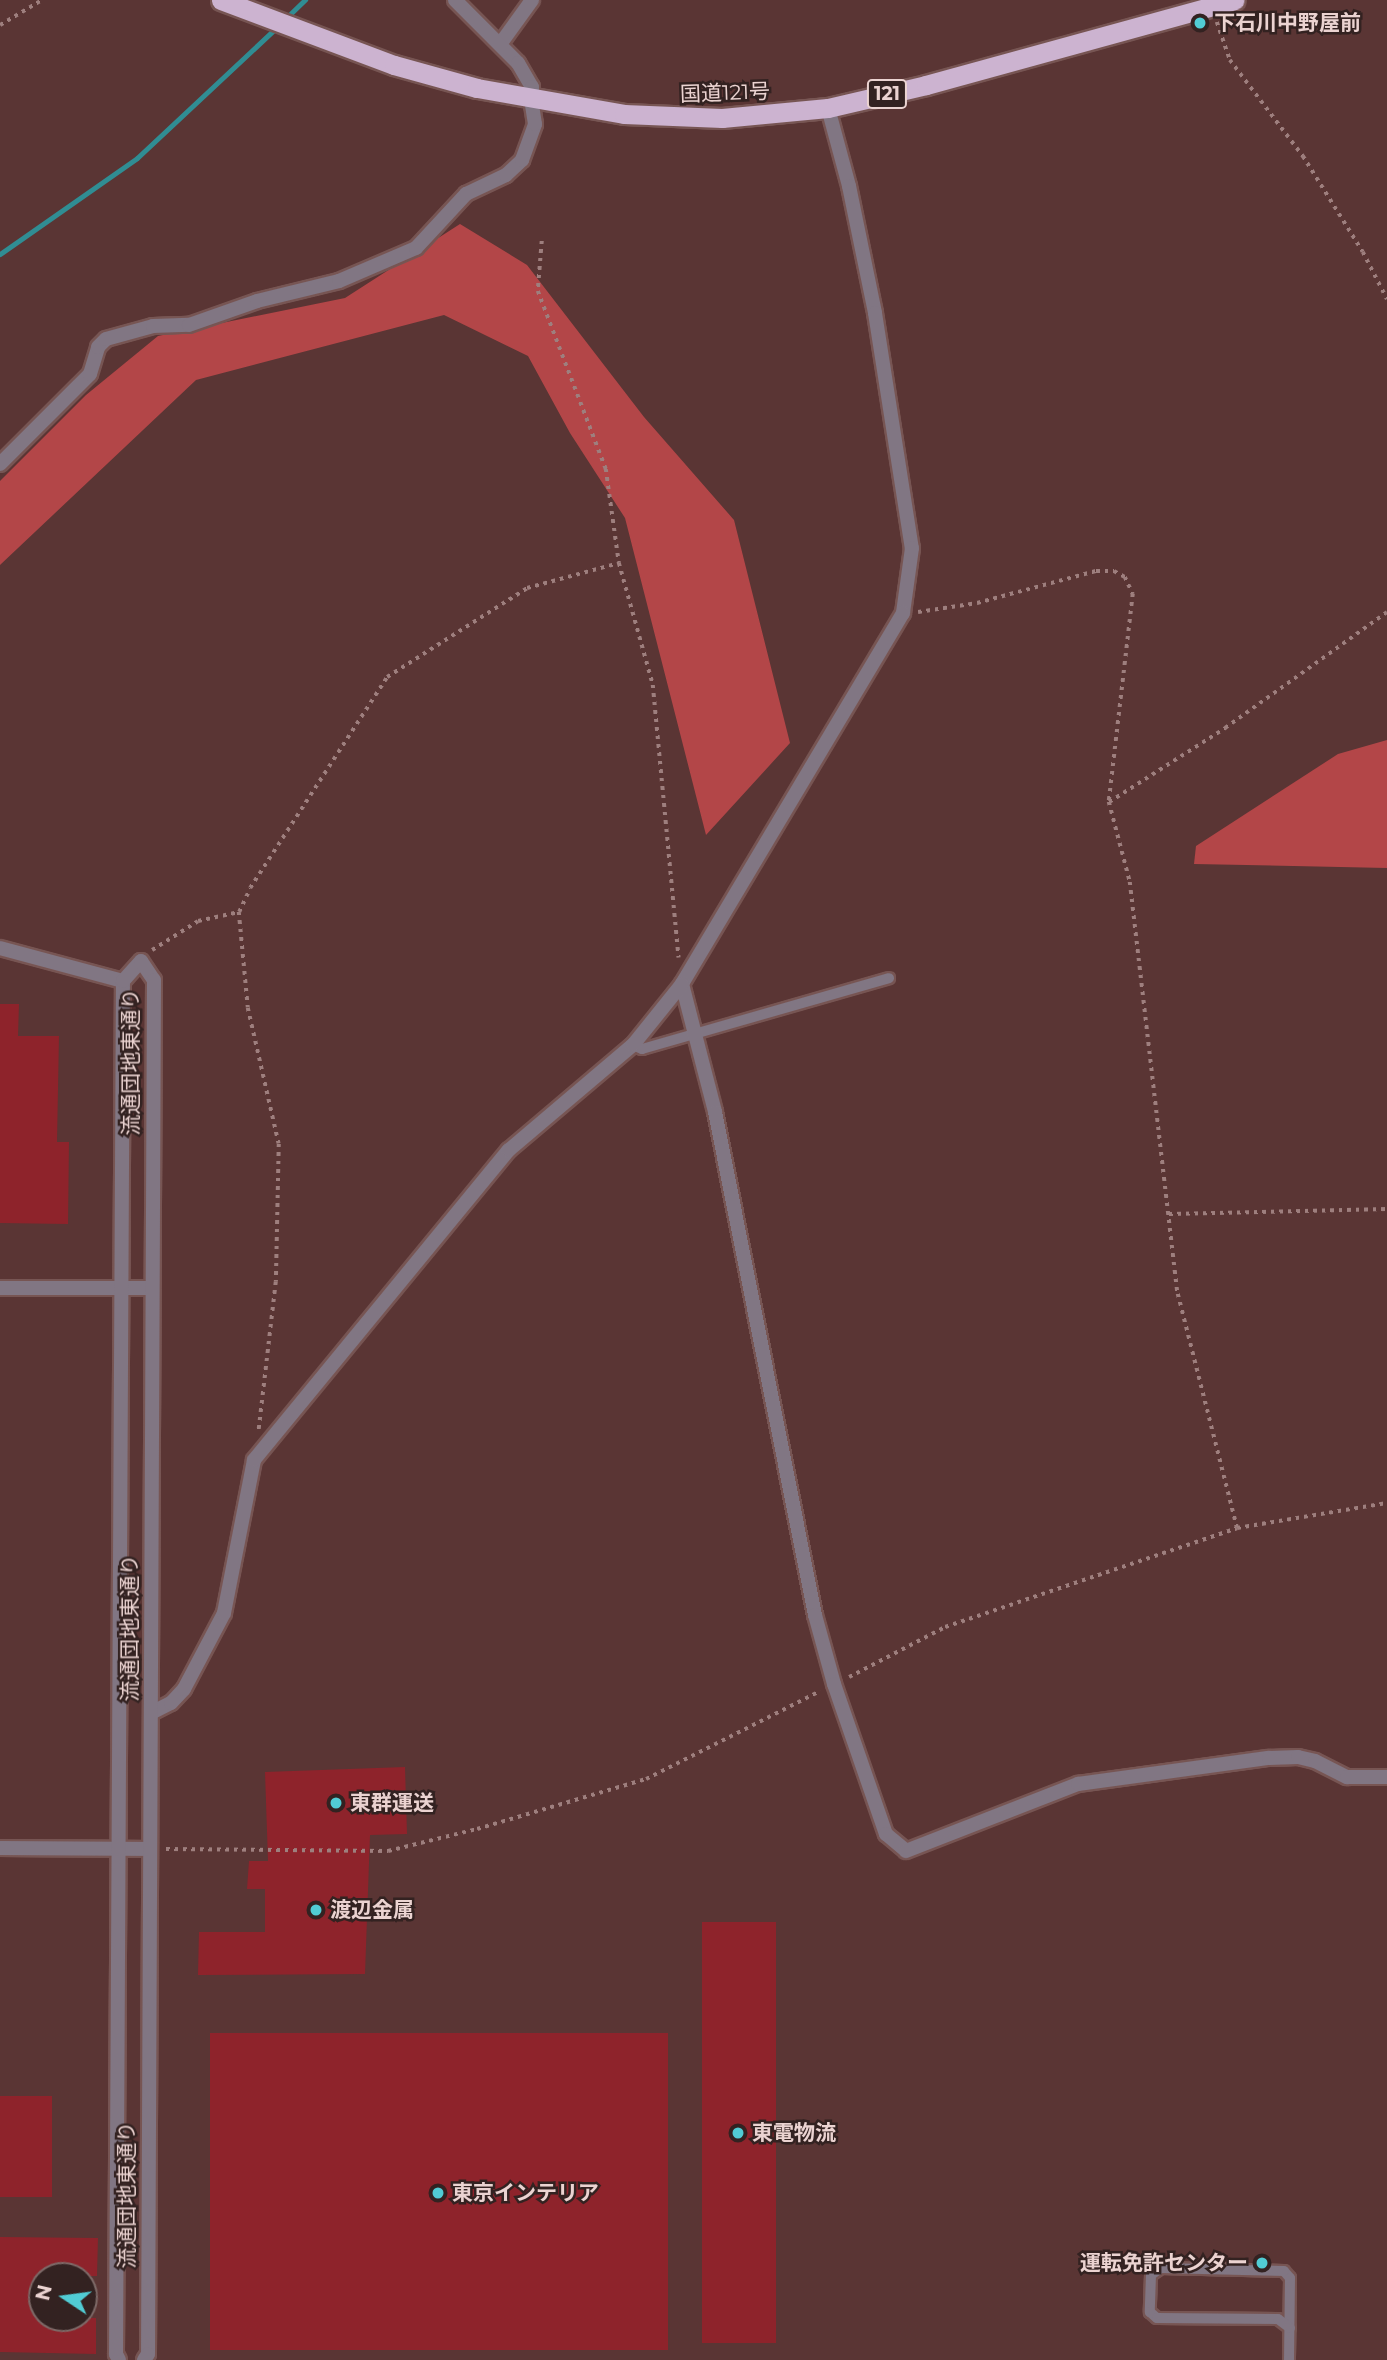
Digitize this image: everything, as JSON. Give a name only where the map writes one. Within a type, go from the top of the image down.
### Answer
[{"type":"highway","name":"国道121号","points":[[221,0],[394,65],[477,88],[624,114],[670,117],[736,117],[828,108],[926,85],[1211,3],[1234,0]]},
{"type":"street","points":[[0,464],[90,374],[98,347],[106,339],[153,326],[189,325],[257,301],[339,281],[415,248],[466,194],[506,175],[522,160],[535,124],[532,87],[527,75],[501,43],[455,0]]},
{"type":"street","points":[[501,43],[532,0]]},
{"type":"street","points":[[150,1713],[171,1703],[184,1689],[223,1613],[254,1460],[509,1150],[633,1045],[682,984],[903,613],[912,548],[875,313],[849,186],[828,108]]},
{"type":"street","points":[[0,948],[124,981]]},
{"type":"street","name":"流通団地東通り","points":[[119,2360],[116,2354],[120,1288],[124,981],[141,961],[153,981],[148,2354],[144,2360]]},
{"type":"street","points":[[682,984],[715,1112],[815,1615],[834,1684],[886,1834],[906,1851],[1077,1784],[1269,1758],[1298,1757],[1347,1777],[1387,1777]]},
{"type":"street","points":[[0,1288],[152,1288]]},
{"type":"street","points":[[0,1848],[150,1849]]},
{"type":"lane","points":[[633,1045],[642,1049],[889,978]]},
{"type":"lane","points":[[1289,2360],[1290,2328],[1290,2278],[1284,2271],[1161,2268],[1151,2275],[1150,2312],[1157,2318],[1278,2319],[1290,2328]]},
{"type":"path","points":[[0,25],[42,0]]},
{"type":"path","points":[[1211,3],[1230,60],[1303,156],[1363,253],[1387,299]]},
{"type":"path","points":[[542,241],[538,291],[606,469],[619,563],[653,685],[682,984]]},
{"type":"path","points":[[254,1460],[276,1282],[279,1144],[248,1008],[239,912],[250,888],[387,677],[527,588],[619,563]]},
{"type":"path","points":[[903,613],[977,603],[1097,571],[1114,571],[1125,577],[1133,594],[1109,802],[1130,882],[1178,1294],[1237,1528]]},
{"type":"path","points":[[1109,802],[1225,728],[1387,612]]},
{"type":"path","points":[[141,961],[151,951],[198,921],[239,912]]},
{"type":"path","points":[[1169,1214],[1387,1209]]},
{"type":"path","points":[[150,1849],[388,1851],[477,1829],[646,1779],[945,1627],[1237,1528],[1387,1503]]},
{"type":"shaded area","points":[[460,224],[527,265],[644,417],[734,520],[790,743],[706,835],[625,518],[570,433],[528,356],[444,315],[196,380],[0,565],[0,481],[86,395],[158,336],[345,298]]},
{"type":"shaded area","points":[[1387,740],[1387,868],[1194,864],[1196,846],[1338,754]]},
{"type":"building","points":[[0,1004],[19,1004],[18,1036],[59,1036],[57,1142],[69,1142],[68,1224],[0,1223]]},
{"type":"building","points":[[405,1767],[407,1834],[370,1835],[365,1974],[198,1975],[199,1932],[265,1932],[265,1889],[247,1889],[249,1861],[268,1861],[265,1772]]},
{"type":"building","name":"東電物流","points":[[702,1922],[776,1922],[776,2343],[702,2343]]},
{"type":"building","name":"東京インテリア","points":[[210,2033],[668,2033],[668,2350],[210,2350]]},
{"type":"building","points":[[0,2096],[52,2096],[52,2197],[0,2197]]},
{"type":"building","points":[[0,2237],[98,2238],[97,2262],[28,2262],[28,2332],[96,2332],[96,2354],[0,2352]]},
{"type":"waterway","points":[[285,19],[305,0]]},
{"type":"waterway","points":[[0,254],[137,158],[278,26]]},
{"type":"place","name":"下石川中野屋前","points":[[1200,23]]},
{"type":"place","name":"東群運送","points":[[336,1803]]},
{"type":"place","name":"渡辺金属","points":[[316,1910]]},
{"type":"place","name":"東電物流","points":[[738,2133]]},
{"type":"place","name":"東京インテリア","points":[[438,2193]]},
{"type":"place","name":"運転免許センター","points":[[1262,2263]]}]
